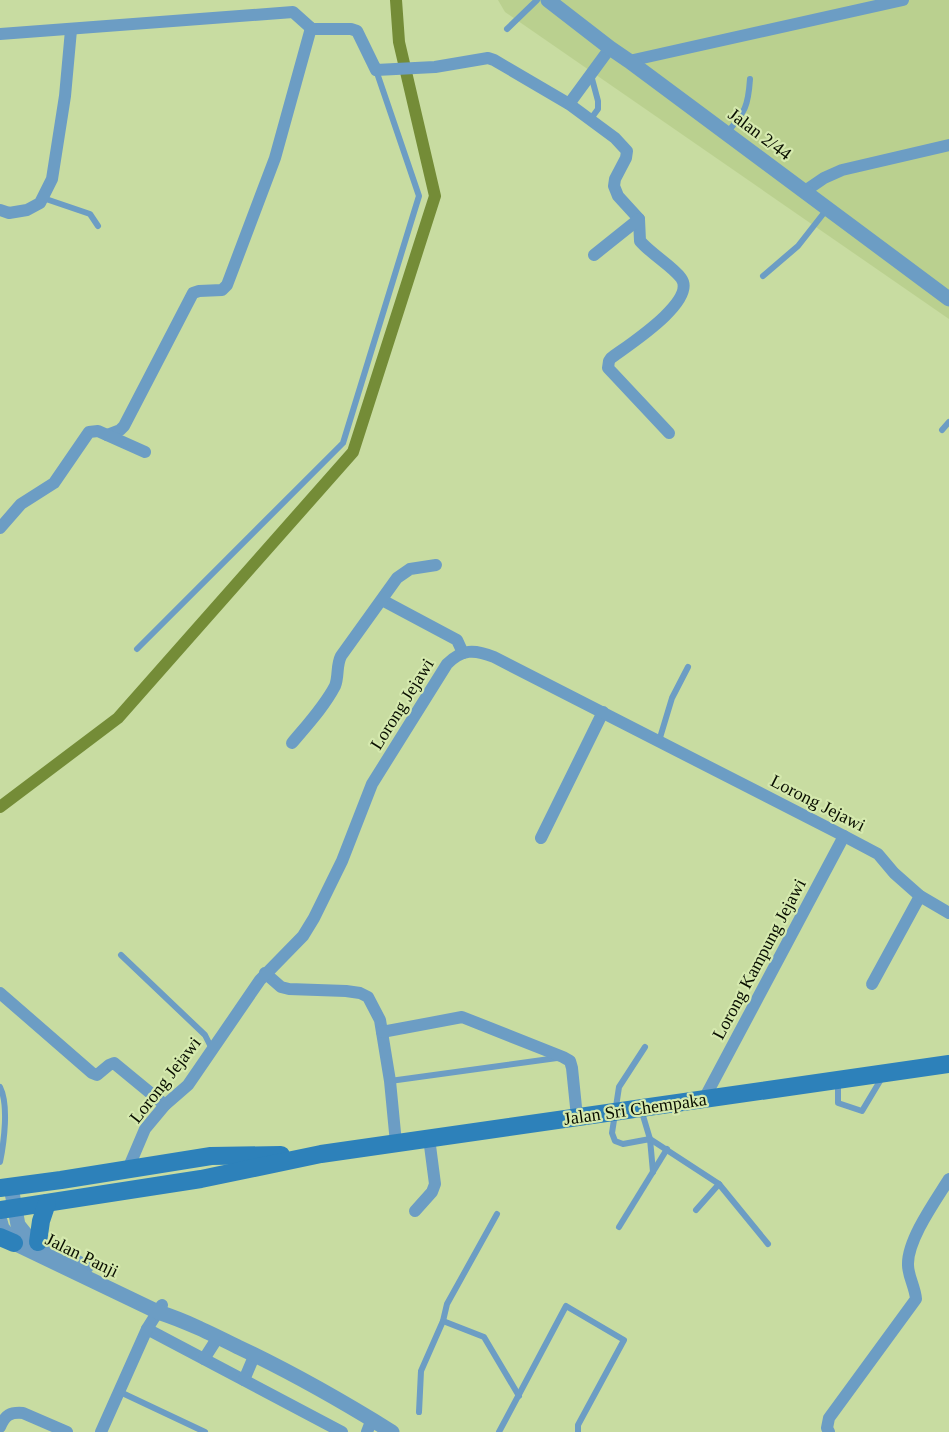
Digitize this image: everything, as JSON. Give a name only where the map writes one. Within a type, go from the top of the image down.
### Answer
[{"type":"main road","name":"Jalan Sri Chempaka","points":[[321,1154],[949,1065]]},
{"type":"main road","points":[[5,1187],[211,1156],[321,1154]]},
{"type":"main road","points":[[7,1209],[201,1179],[321,1154]]},
{"type":"main road","points":[[38,1242],[41,1221],[47,1203]]},
{"type":"street","name":"Jalan 2/44","points":[[548,0],[949,299]]},
{"type":"street","points":[[629,61],[903,0]]},
{"type":"street","points":[[0,34],[71,30],[293,6],[311,28],[355,30],[360,34],[376,70],[435,67],[492,59],[569,104],[623,145],[627,151],[626,158],[615,179],[614,186],[618,196],[639,219],[640,241],[681,278],[684,289],[681,298],[660,321],[611,358],[608,368],[669,434]]},
{"type":"street","points":[[107,435],[120,430],[124,426],[191,296],[196,291],[222,290],[227,285],[274,158],[311,28]]},
{"type":"street","points":[[0,210],[9,213],[27,210],[40,203],[52,179],[65,96],[71,30]]},
{"type":"street","points":[[569,104],[610,48]]},
{"type":"street","points":[[805,191],[824,178],[842,170],[949,146]]},
{"type":"street","points":[[594,254],[639,219]]},
{"type":"street","points":[[0,528],[21,504],[54,483],[89,432],[95,430],[145,452]]},
{"type":"street","points":[[292,743],[326,701],[336,684],[337,666],[341,656],[397,578],[404,572],[419,566],[436,565]]},
{"type":"street","points":[[382,600],[457,640],[463,653]]},
{"type":"street","name":"Lorong Jejawi","points":[[128,1169],[145,1129],[188,1086],[265,973],[302,936],[314,918],[342,861],[372,784],[446,664],[455,656],[463,653],[474,652],[494,657],[878,854],[894,873],[920,896],[949,913]]},
{"type":"street","points":[[540,838],[603,712]]},
{"type":"street","name":"Lorong Kampung Jejawi","points":[[704,1099],[844,836]]},
{"type":"street","points":[[872,984],[920,896]]},
{"type":"street","points":[[265,973],[281,987],[289,989],[346,991],[360,993],[368,997],[380,1018],[390,1081],[396,1143]]},
{"type":"street","points":[[0,993],[92,1073],[97,1074],[109,1065],[114,1064],[166,1106]]},
{"type":"street","points":[[382,1032],[462,1017],[563,1057],[570,1061],[572,1068],[577,1117]]},
{"type":"street","points":[[415,1211],[432,1192],[435,1184],[430,1138]]},
{"type":"street","points":[[829,1432],[827,1423],[829,1418],[916,1299],[908,1268],[908,1257],[922,1224],[949,1179]]},
{"type":"street","points":[[5,1187],[7,1209],[26,1235],[179,1319],[301,1378],[370,1426],[392,1432]]},
{"type":"street","name":"Jalan Panji","points":[[0,1221],[7,1240],[160,1309]]},
{"type":"street","points":[[101,1432],[147,1329],[160,1309]]},
{"type":"street","points":[[147,1329],[342,1432]]},
{"type":"street","points":[[204,1359],[218,1337]]},
{"type":"street","points":[[244,1380],[254,1354]]},
{"type":"street","points":[[0,1427],[4,1417],[10,1413],[17,1412],[67,1432]]},
{"type":"lane","points":[[507,29],[537,0]]},
{"type":"lane","points":[[136,649],[343,443],[418,196],[376,70]]},
{"type":"lane","points":[[590,75],[598,101],[598,109],[590,120]]},
{"type":"lane","points":[[727,133],[742,115],[749,102],[750,79]]},
{"type":"lane","points":[[43,198],[90,214],[98,226]]},
{"type":"lane","points":[[763,276],[798,246],[828,208]]},
{"type":"lane","points":[[942,430],[949,422]]},
{"type":"lane","points":[[659,741],[672,698],[688,667]]},
{"type":"lane","points":[[121,955],[204,1034],[210,1042],[212,1050]]},
{"type":"lane","points":[[645,1047],[619,1087],[612,1133],[615,1140],[623,1144],[650,1138],[720,1184],[768,1244]]},
{"type":"lane","points":[[390,1081],[563,1057]]},
{"type":"lane","points":[[838,1080],[838,1103],[862,1111],[885,1073]]},
{"type":"lane","points":[[0,1087],[4,1095],[4,1145],[0,1162]]},
{"type":"lane","points":[[640,1108],[650,1138],[653,1172]]},
{"type":"lane","points":[[619,1227],[667,1149]]},
{"type":"lane","points":[[696,1210],[720,1184]]},
{"type":"lane","points":[[419,1412],[420,1373],[442,1322],[447,1304],[497,1214]]},
{"type":"lane","points":[[499,1432],[566,1306],[624,1340],[578,1425],[578,1432]]},
{"type":"lane","points":[[442,1322],[484,1337],[518,1396]]},
{"type":"lane","points":[[118,1391],[205,1432]]},
{"type":"shaded area","points":[[498,0],[949,0],[949,319],[505,12]]},
{"type":"waterway","points":[[0,807],[118,718],[353,452],[435,196],[399,42],[396,0]]}]
